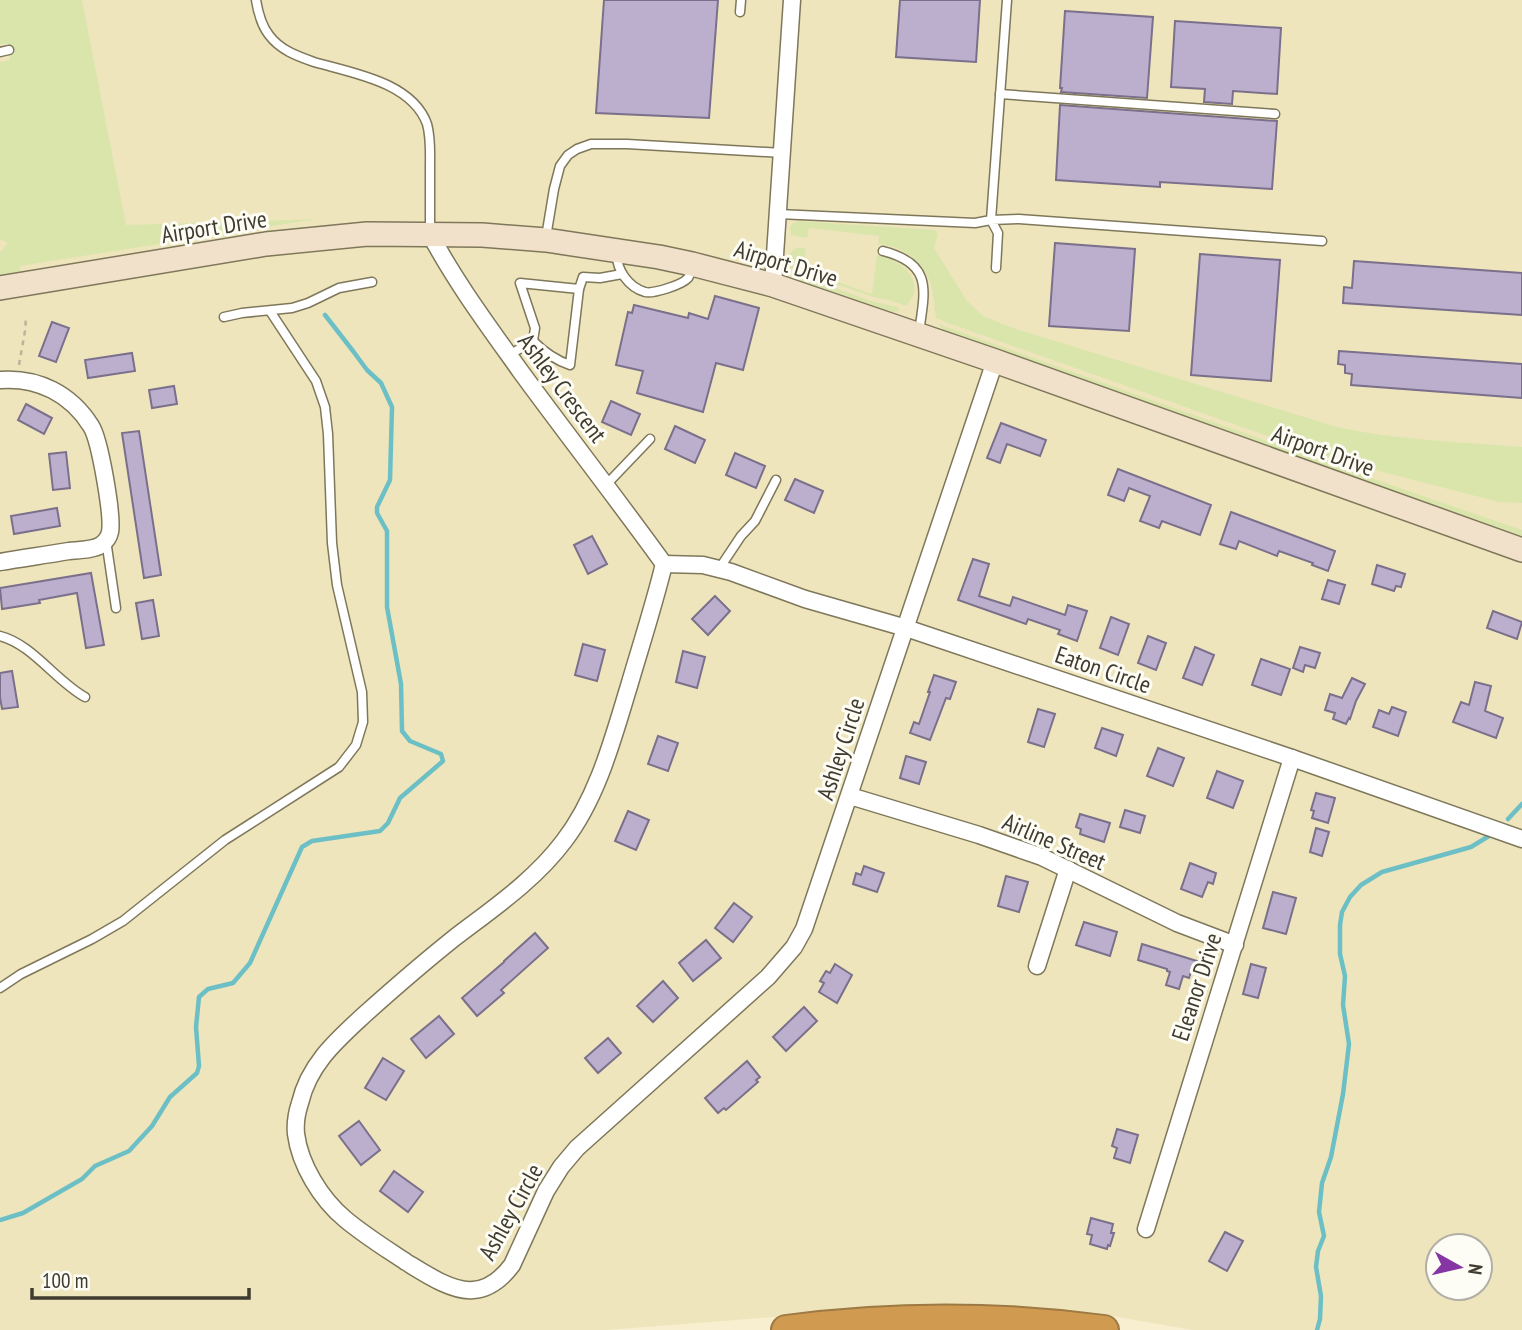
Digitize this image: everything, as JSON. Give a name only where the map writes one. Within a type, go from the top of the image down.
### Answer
[{"type":"highway","points":[[786,1330],[864,1322],[956,1320],[1023,1322],[1104,1330]]},
{"type":"street","points":[[773,285],[792,0]]},
{"type":"street","name":"Airport Drive","points":[[0,288],[308,239],[367,234],[482,235],[617,250],[692,264],[773,285],[995,361],[1522,550]]},
{"type":"street","name":"Ashley Crescent","points":[[430,234],[468,298],[664,564]]},
{"type":"street","name":"Ashley Circle","points":[[664,564],[610,748],[581,814],[565,840],[521,886],[452,940],[330,1047],[315,1065],[300,1100],[296,1134],[303,1162],[332,1207],[371,1239],[415,1268],[450,1286],[473,1290],[497,1281],[512,1265],[546,1191],[576,1148],[768,977],[794,947],[804,929],[850,796],[995,361]]},
{"type":"street","points":[[0,380],[27,381],[50,388],[75,405],[92,428],[97,441],[111,521],[110,531],[102,545],[0,562]]},
{"type":"street","name":"Eaton Circle","points":[[664,564],[703,565],[731,572],[805,599],[906,628],[1522,839]]},
{"type":"street","name":"Eleanor Drive","points":[[1146,1229],[1292,758]]},
{"type":"street","name":"Airline Street","points":[[850,796],[979,835],[1042,858],[1158,914],[1235,945]]},
{"type":"street","points":[[1037,966],[1068,869]]},
{"type":"lane","points":[[256,0],[260,19],[269,36],[282,49],[387,85],[406,95],[418,109],[427,125],[430,145],[430,234]]},
{"type":"lane","points":[[740,12],[741,0]]},
{"type":"lane","points":[[996,268],[998,233],[991,220],[1007,0]]},
{"type":"lane","points":[[1000,94],[1275,114]]},
{"type":"lane","points":[[545,240],[560,166],[568,155],[577,149],[591,144],[617,144],[782,153]]},
{"type":"lane","points":[[778,214],[975,223],[1019,219],[1322,241]]},
{"type":"lane","points":[[617,250],[616,261],[622,274],[638,289],[648,293],[688,278],[692,264]]},
{"type":"lane","points":[[883,251],[901,256],[917,269],[925,290],[919,335]]},
{"type":"lane","points":[[533,341],[549,356],[570,365],[579,289],[583,278],[622,274]]},
{"type":"lane","points":[[224,317],[292,308],[339,288],[372,282]]},
{"type":"lane","points":[[533,341],[535,328],[520,283],[579,289]]},
{"type":"lane","points":[[0,988],[20,974],[123,921],[225,840],[339,767],[356,745],[363,722],[362,691],[337,585],[332,543],[325,407],[316,381],[270,311]]},
{"type":"lane","points":[[509,355],[533,341]]},
{"type":"lane","points":[[607,485],[650,439]]},
{"type":"lane","points":[[719,569],[741,536],[755,521],[776,480]]},
{"type":"lane","points":[[106,540],[116,608]]},
{"type":"lane","points":[[0,636],[9,638],[33,655],[59,679],[85,697]]},
{"type":"path","points":[[18,372],[26,317]]},
{"type":"shaded area","points":[[0,0],[1522,0],[1522,1330],[1192,1330],[1101,1314],[915,1306],[607,1330],[0,1330]]},
{"type":"green space","points":[[0,0],[82,0],[126,225],[317,219],[20,266],[20,272],[0,276],[0,252],[8,243],[0,239],[0,62],[10,60],[8,44],[0,44]]},
{"type":"green space","points":[[798,221],[935,230],[938,234],[934,248],[967,301],[983,316],[1013,328],[1337,427],[1406,438],[1522,447],[1522,503],[1499,502],[1332,459],[948,323],[936,318],[928,276],[911,256],[896,248],[878,244],[879,236],[809,228],[807,238],[791,235],[790,227]]},
{"type":"green space","points":[[796,248],[806,248],[804,270],[872,294],[877,254],[886,257],[909,273],[915,289],[912,297],[906,306],[790,268],[786,266],[787,260]]},
{"type":"green space","points":[[792,272],[900,310],[880,310],[799,281],[789,275]]},
{"type":"green space","points":[[938,324],[1522,530],[1522,536],[958,338],[944,331]]},
{"type":"building","points":[[604,0],[718,0],[709,118],[596,113]]},
{"type":"building","points":[[900,0],[980,0],[976,62],[896,57]]},
{"type":"building","points":[[1065,11],[1153,17],[1147,98],[1061,92]]},
{"type":"building","points":[[1175,21],[1281,28],[1277,94],[1233,91],[1232,104],[1204,102],[1205,89],[1171,87]]},
{"type":"building","points":[[1060,105],[1277,121],[1272,189],[1160,182],[1160,187],[1056,180]]},
{"type":"building","points":[[1055,243],[1135,249],[1129,331],[1049,326]]},
{"type":"building","points":[[1200,254],[1280,260],[1271,381],[1191,375]]},
{"type":"building","points":[[1354,261],[1522,273],[1522,315],[1343,303],[1344,287],[1352,288]]},
{"type":"building","points":[[715,296],[759,308],[743,370],[716,363],[703,412],[637,393],[643,371],[616,365],[628,312],[632,313],[634,305],[688,318],[689,313],[708,319]]},
{"type":"building","points":[[52,322],[69,328],[56,362],[39,356]]},
{"type":"building","points":[[1339,351],[1522,364],[1522,398],[1351,385],[1352,374],[1345,373],[1345,365],[1338,364]]},
{"type":"building","points":[[132,353],[135,371],[88,378],[85,360]]},
{"type":"building","points":[[174,386],[177,404],[152,408],[149,390]]},
{"type":"building","points":[[611,401],[640,414],[631,435],[602,422]]},
{"type":"building","points":[[26,404],[52,418],[44,434],[18,420]]},
{"type":"building","points":[[1001,423],[1046,440],[1040,456],[1007,444],[1000,463],[987,458]]},
{"type":"building","points":[[675,426],[705,440],[695,463],[665,449]]},
{"type":"building","points":[[139,431],[161,575],[144,578],[122,433]]},
{"type":"building","points":[[66,452],[70,488],[53,490],[49,454]]},
{"type":"building","points":[[735,453],[765,466],[756,488],[726,475]]},
{"type":"building","points":[[1118,469],[1211,505],[1200,535],[1162,521],[1159,528],[1140,521],[1150,496],[1129,488],[1124,501],[1108,495]]},
{"type":"building","points":[[795,479],[823,491],[814,513],[785,500]]},
{"type":"building","points":[[57,508],[60,526],[14,534],[11,516]]},
{"type":"building","points":[[1231,512],[1335,551],[1328,571],[1279,551],[1277,556],[1239,541],[1236,549],[1220,544]]},
{"type":"building","points":[[592,536],[607,564],[588,574],[574,545]]},
{"type":"building","points":[[973,559],[989,564],[979,596],[1010,606],[1013,597],[1065,615],[1068,605],[1087,611],[1077,641],[1058,634],[1060,630],[1028,619],[1026,624],[958,600]]},
{"type":"building","points":[[1377,565],[1405,574],[1401,587],[1396,586],[1394,591],[1372,584]]},
{"type":"building","points":[[91,573],[104,645],[86,648],[77,593],[2,609],[0,588]]},
{"type":"building","points":[[1328,580],[1345,585],[1339,604],[1322,599]]},
{"type":"building","points":[[715,596],[730,611],[708,635],[692,619]]},
{"type":"building","points":[[153,600],[159,636],[142,639],[136,603]]},
{"type":"building","points":[[1493,611],[1522,622],[1517,639],[1487,628]]},
{"type":"building","points":[[1111,617],[1129,624],[1118,655],[1100,648]]},
{"type":"building","points":[[1148,636],[1166,643],[1156,670],[1138,663]]},
{"type":"building","points":[[583,644],[605,650],[597,681],[575,675]]},
{"type":"building","points":[[1195,647],[1214,655],[1202,685],[1183,678]]},
{"type":"building","points":[[1300,647],[1320,653],[1315,668],[1305,665],[1303,672],[1293,668]]},
{"type":"building","points":[[683,651],[705,657],[697,688],[676,682]]},
{"type":"building","points":[[1261,659],[1290,669],[1281,695],[1252,685]]},
{"type":"building","points":[[12,671],[18,707],[2,709],[0,673]]},
{"type":"building","points":[[934,675],[956,682],[950,699],[946,698],[930,740],[910,733],[914,722],[919,724]]},
{"type":"building","points":[[1352,678],[1365,684],[1346,724],[1333,719],[1335,713],[1325,710],[1330,694],[1342,698]]},
{"type":"building","points":[[1475,682],[1491,686],[1485,711],[1503,718],[1496,738],[1453,722],[1461,702],[1469,705]]},
{"type":"building","points":[[1392,707],[1406,712],[1398,736],[1373,727],[1379,710],[1389,714]]},
{"type":"building","points":[[1038,709],[1055,714],[1044,747],[1028,742]]},
{"type":"building","points":[[1102,728],[1123,735],[1116,756],[1095,748]]},
{"type":"building","points":[[658,736],[678,743],[668,771],[648,764]]},
{"type":"building","points":[[1158,748],[1184,758],[1173,786],[1147,776]]},
{"type":"building","points":[[906,756],[926,762],[919,784],[900,778]]},
{"type":"building","points":[[1217,771],[1243,781],[1233,808],[1207,798]]},
{"type":"building","points":[[1316,793],[1335,798],[1328,823],[1312,818],[1314,811],[1311,810]]},
{"type":"building","points":[[1125,810],[1145,816],[1140,833],[1120,827]]},
{"type":"building","points":[[628,811],[649,820],[636,850],[615,841]]},
{"type":"building","points":[[1080,814],[1110,823],[1104,842],[1080,834],[1081,829],[1076,827]]},
{"type":"building","points":[[1316,828],[1329,832],[1322,856],[1310,852]]},
{"type":"building","points":[[1190,863],[1216,873],[1213,884],[1208,882],[1202,897],[1181,889]]},
{"type":"building","points":[[864,866],[884,873],[877,892],[853,884],[856,873],[861,875]]},
{"type":"building","points":[[1006,876],[1028,882],[1019,912],[998,906]]},
{"type":"building","points":[[1273,892],[1296,898],[1286,934],[1263,928]]},
{"type":"building","points":[[734,903],[752,917],[733,942],[715,928]]},
{"type":"building","points":[[1084,922],[1117,932],[1110,956],[1076,945]]},
{"type":"building","points":[[535,933],[548,948],[501,990],[504,993],[477,1016],[462,998]]},
{"type":"building","points":[[706,940],[721,958],[693,981],[679,963]]},
{"type":"building","points":[[1142,944],[1200,962],[1196,974],[1191,972],[1189,978],[1183,976],[1179,989],[1166,985],[1170,972],[1167,969],[1138,960]]},
{"type":"building","points":[[835,964],[852,975],[837,1003],[819,992],[824,983],[820,981],[826,971],[830,973]]},
{"type":"building","points":[[1251,964],[1266,968],[1258,998],[1243,994]]},
{"type":"building","points":[[663,981],[678,998],[653,1022],[637,1006]]},
{"type":"building","points":[[804,1007],[817,1021],[786,1051],[773,1037]]},
{"type":"building","points":[[439,1016],[454,1034],[426,1058],[411,1039]]},
{"type":"building","points":[[608,1038],[621,1053],[598,1073],[585,1058]]},
{"type":"building","points":[[383,1058],[404,1071],[386,1100],[365,1088]]},
{"type":"building","points":[[747,1061],[760,1077],[756,1080],[758,1082],[726,1110],[724,1108],[718,1113],[705,1098]]},
{"type":"building","points":[[359,1121],[380,1150],[361,1165],[339,1136]]},
{"type":"building","points":[[1117,1129],[1138,1135],[1130,1163],[1114,1158],[1117,1148],[1112,1146]]},
{"type":"building","points":[[394,1171],[423,1192],[408,1212],[380,1191]]},
{"type":"building","points":[[1091,1218],[1113,1224],[1111,1233],[1114,1233],[1107,1249],[1090,1244],[1092,1235],[1087,1234]]},
{"type":"building","points":[[1225,1232],[1243,1241],[1227,1271],[1209,1261]]},
{"type":"waterway","points":[[0,1220],[23,1213],[82,1179],[95,1166],[129,1151],[152,1126],[170,1097],[197,1073],[199,1066],[196,1027],[199,997],[208,989],[233,983],[250,963],[302,847],[312,841],[380,831],[388,823],[400,798],[443,761],[441,754],[410,741],[402,731],[401,684],[387,607],[387,531],[377,513],[377,507],[390,480],[392,407],[381,383],[367,370],[325,315]]},
{"type":"waterway","points":[[1508,819],[1522,804]]},
{"type":"waterway","points":[[1317,1330],[1321,1296],[1316,1267],[1324,1236],[1319,1212],[1322,1183],[1331,1157],[1349,1044],[1343,1005],[1345,976],[1340,954],[1342,912],[1361,885],[1382,872],[1471,847],[1489,836]]}]
